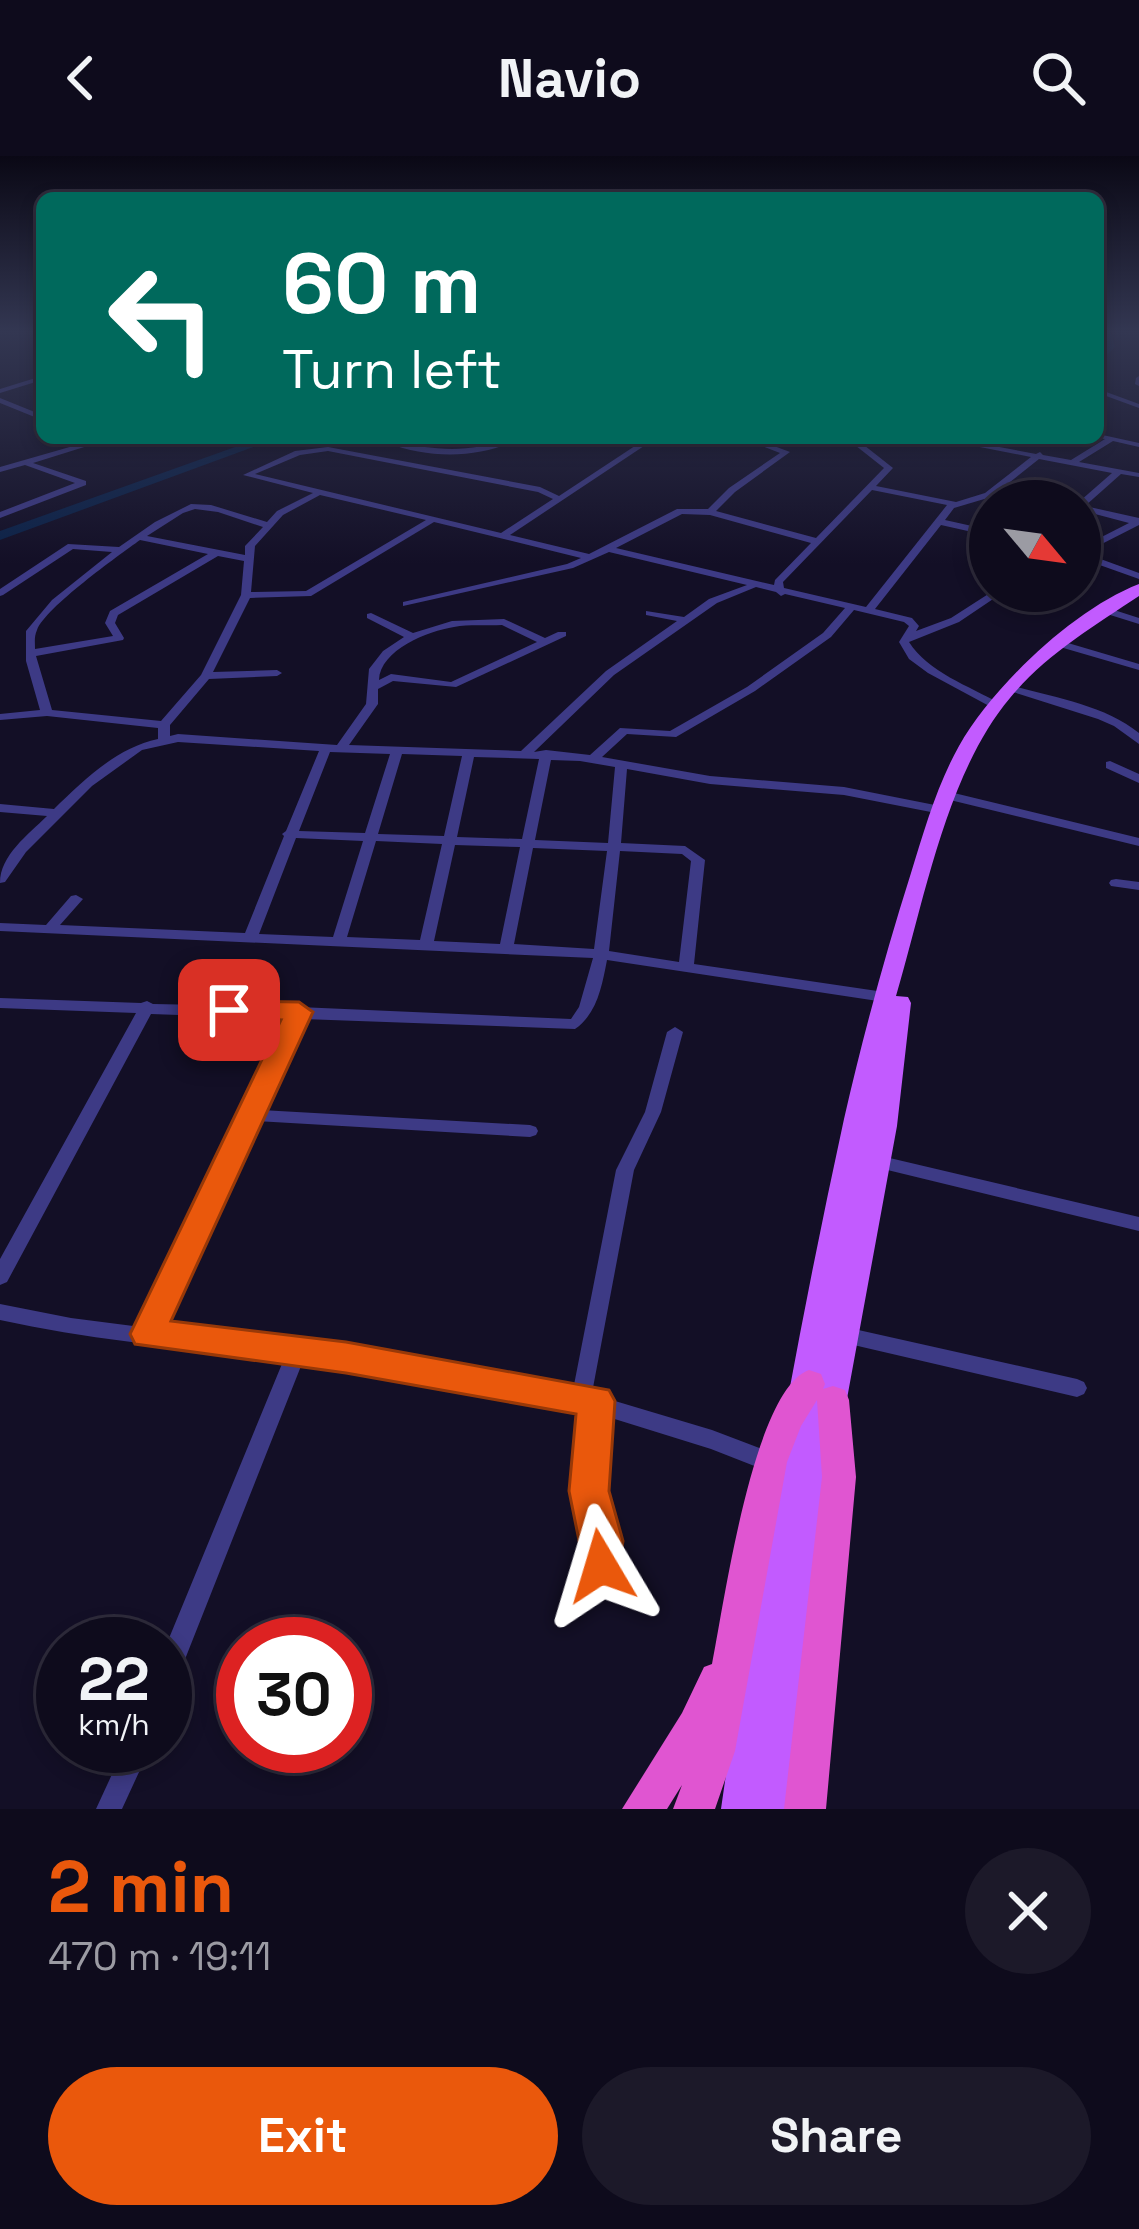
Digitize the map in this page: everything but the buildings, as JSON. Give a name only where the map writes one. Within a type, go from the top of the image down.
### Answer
[{"type":"highway","points":[[694,1809],[715,1751],[770,1462],[787,1419],[821,1392],[838,1477],[767,1803]]},
{"type":"highway","points":[[644,1809],[696,1727],[732,1652]]},
{"type":"main road","points":[[1006,697],[1064,645],[1125,617],[1139,592]]},
{"type":"main road","points":[[767,1803],[769,1602],[821,1392],[892,998],[948,803],[974,746],[1006,697],[1061,640],[1139,592]]},
{"type":"main road","points":[[821,1392],[845,1335],[877,1161],[892,998]]},
{"type":"street","points":[[1104,437],[1139,445]]},
{"type":"street","points":[[1104,443],[1111,439]]},
{"type":"street","points":[[0,470],[89,444]]},
{"type":"street","points":[[398,444],[459,455],[503,444]]},
{"type":"street","points":[[513,444],[509,448],[517,453]]},
{"type":"street","points":[[503,536],[643,444]]},
{"type":"street","points":[[710,512],[786,452],[775,444]]},
{"type":"street","points":[[780,587],[816,541],[889,468],[859,444]]},
{"type":"street","points":[[978,444],[1139,476]]},
{"type":"street","points":[[1011,449],[1017,444]]},
{"type":"street","points":[[1074,461],[1103,444]]},
{"type":"street","points":[[559,499],[540,490],[328,449],[298,453],[247,475],[592,558]]},
{"type":"street","points":[[869,610],[952,506],[988,495],[1040,454]]},
{"type":"street","points":[[0,515],[83,483],[26,463]]},
{"type":"street","points":[[1101,487],[1118,472]]},
{"type":"street","points":[[868,487],[947,501],[952,506]]},
{"type":"street","points":[[0,879],[55,813],[124,755],[164,732],[206,676],[246,596],[250,546],[267,525],[316,495]]},
{"type":"street","points":[[47,713],[29,639],[38,619],[120,550],[195,506],[267,525]]},
{"type":"street","points":[[407,604],[592,558],[680,511],[710,512],[816,541]]},
{"type":"street","points":[[1101,512],[1138,522]]},
{"type":"street","points":[[940,521],[969,528]]},
{"type":"street","points":[[246,596],[291,597],[315,591],[430,522]]},
{"type":"street","points":[[1101,542],[1138,522]]},
{"type":"street","points":[[143,535],[250,559]]},
{"type":"street","points":[[0,593],[71,546],[120,550]]},
{"type":"street","points":[[608,549],[914,623],[905,639],[906,648],[923,665],[1006,697],[1112,722],[1135,732],[1139,740]]},
{"type":"street","points":[[33,653],[119,638],[110,623],[114,613],[215,554]]},
{"type":"street","points":[[1101,561],[1139,575]]},
{"type":"street","points":[[526,753],[610,673],[713,602],[753,586]]},
{"type":"street","points":[[593,759],[624,730],[672,735],[751,689],[827,635],[851,607]]},
{"type":"street","points":[[905,639],[969,611]]},
{"type":"street","points":[[650,613],[686,620]]},
{"type":"street","points":[[371,616],[412,637]]},
{"type":"street","points":[[250,938],[289,834],[334,748],[372,704],[374,670],[388,652],[412,637],[452,624],[504,622],[544,640]]},
{"type":"street","points":[[374,687],[391,677],[452,685],[562,634]]},
{"type":"street","points":[[1064,645],[1139,668]]},
{"type":"street","points":[[206,676],[278,673]]},
{"type":"street","points":[[0,718],[47,713],[164,732],[334,748],[593,759],[710,780],[948,803],[1139,842]]},
{"type":"street","points":[[339,941],[397,749]]},
{"type":"street","points":[[426,945],[470,753]]},
{"type":"street","points":[[506,948],[545,754]]},
{"type":"street","points":[[0,1003],[575,1024],[590,1009],[601,954],[621,763]]},
{"type":"street","points":[[1110,765],[1139,779]]},
{"type":"street","points":[[0,808],[55,813]]},
{"type":"street","points":[[289,834],[696,854],[686,966]]},
{"type":"street","points":[[1116,883],[1139,886]]},
{"type":"street","points":[[51,927],[76,899]]},
{"type":"street","points":[[0,927],[601,954],[892,998]]},
{"type":"street","points":[[0,1277],[147,1006]]},
{"type":"street","points":[[148,1334],[299,1012]]},
{"type":"street","points":[[599,1590],[603,1541],[589,1491],[588,1400],[626,1170],[653,1112],[674,1032]]},
{"type":"street","points":[[251,1115],[530,1131]]},
{"type":"street","points":[[877,1161],[1139,1224]]},
{"type":"street","points":[[0,1312],[76,1328],[297,1351],[588,1400],[686,1427],[770,1462]]},
{"type":"street","points":[[845,1335],[1078,1388]]},
{"type":"street","points":[[190,1617],[297,1351]]},
{"type":"street","points":[[109,1809],[126,1773]]},
{"type":"waterway","points":[[0,536],[255,444]]},
{"type":"route","points":[[229,1010],[299,1012],[148,1334],[346,1357],[596,1401],[589,1491],[603,1541],[601,1566]]}]
